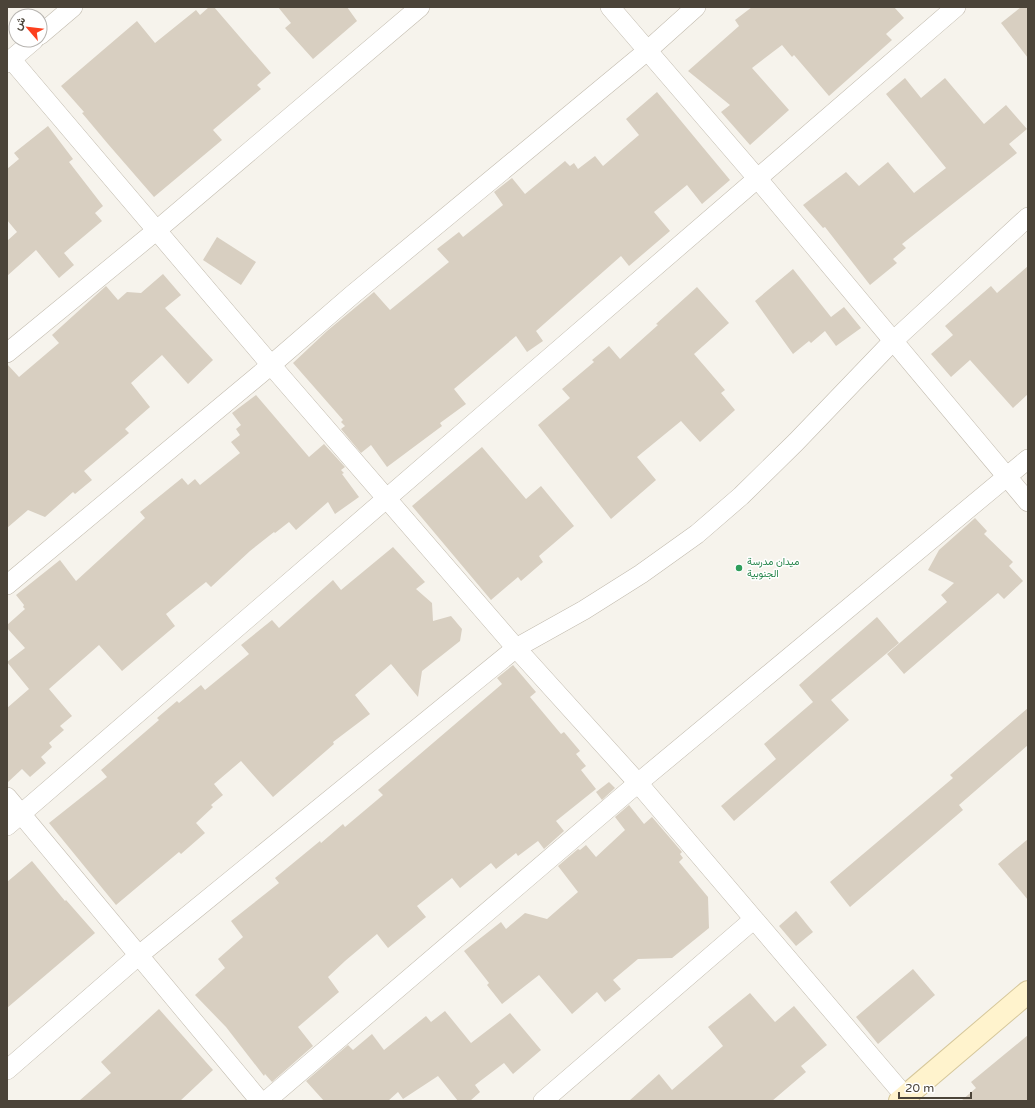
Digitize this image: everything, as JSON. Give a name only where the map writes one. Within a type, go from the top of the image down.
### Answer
[{"type":"street","points":[[48,28],[73,7]]},
{"type":"street","points":[[7,352],[157,230],[420,7]]},
{"type":"street","points":[[610,7],[758,178],[892,342],[1028,502]]},
{"type":"street","points":[[7,585],[358,290],[647,50],[696,7]]},
{"type":"street","points":[[14,820],[956,7]]},
{"type":"street","points":[[24,48],[9,61],[157,230],[270,365],[386,499],[516,648],[638,783],[905,1099],[1028,992]]},
{"type":"street","points":[[7,1070],[138,956],[516,648],[584,610],[641,574],[697,534],[741,496],[796,442],[892,342],[1028,216]]},
{"type":"street","points":[[266,1101],[638,783],[1028,459]]},
{"type":"street","points":[[7,797],[14,820],[138,956],[260,1101]]},
{"type":"street","points":[[543,1101],[753,920]]},
{"type":"building","points":[[209,7],[214,7],[271,73],[257,85],[261,89],[213,130],[222,140],[154,197],[82,113],[84,112],[61,86],[137,21],[155,43],[196,10],[200,15]]},
{"type":"building","points":[[278,7],[347,7],[357,21],[313,59],[285,28],[291,23]]},
{"type":"building","points":[[752,7],[894,7],[904,18],[886,34],[892,40],[829,96],[794,55],[792,57],[782,45],[752,68],[789,110],[750,145],[721,112],[730,105],[688,71],[739,26],[735,20]]},
{"type":"building","points":[[1021,7],[1028,7],[1028,58],[1001,23]]},
{"type":"building","points":[[905,78],[921,98],[945,78],[984,124],[1006,105],[1027,129],[1009,144],[1017,153],[902,244],[906,248],[893,259],[897,263],[870,285],[825,227],[823,228],[803,205],[846,172],[859,186],[888,162],[914,193],[946,168],[886,94]]},
{"type":"building","points":[[657,92],[730,180],[702,204],[687,185],[654,212],[670,231],[629,266],[621,256],[536,331],[543,341],[527,352],[516,336],[454,389],[466,404],[440,423],[442,426],[387,467],[371,445],[361,453],[341,429],[345,426],[341,422],[343,420],[293,363],[327,331],[374,292],[390,310],[449,262],[437,249],[459,232],[463,237],[503,205],[494,192],[512,178],[525,194],[565,161],[570,166],[574,163],[578,169],[595,156],[603,166],[639,135],[626,119]]},
{"type":"building","points":[[48,126],[73,159],[69,162],[103,206],[95,213],[102,221],[64,253],[74,265],[59,278],[36,250],[7,276],[7,241],[17,232],[7,220],[7,169],[19,159],[14,153]]},
{"type":"building","points":[[217,237],[256,262],[241,285],[203,260]]},
{"type":"building","points":[[1028,266],[1028,394],[1013,408],[970,360],[951,377],[931,354],[953,335],[945,326],[991,286],[997,293]]},
{"type":"building","points":[[793,269],[831,317],[844,307],[861,328],[836,346],[825,331],[811,343],[809,341],[793,354],[755,301]]},
{"type":"building","points":[[163,274],[181,295],[165,308],[213,360],[188,384],[162,355],[131,383],[150,407],[125,429],[129,433],[84,471],[92,480],[75,494],[73,492],[45,517],[28,510],[7,528],[7,364],[19,377],[59,343],[52,335],[106,286],[118,300],[127,292],[141,293]]},
{"type":"building","points":[[697,287],[729,323],[694,354],[725,390],[721,393],[735,410],[700,442],[681,421],[637,457],[656,480],[611,519],[538,425],[570,398],[562,389],[594,362],[592,360],[609,346],[620,359]]},
{"type":"building","points":[[256,395],[309,457],[324,444],[345,467],[341,470],[344,473],[342,474],[359,497],[335,514],[328,502],[296,530],[289,522],[275,533],[274,532],[250,551],[211,587],[206,582],[166,614],[175,626],[122,671],[99,645],[49,689],[72,716],[60,726],[64,730],[49,743],[52,747],[41,757],[46,763],[30,777],[22,769],[7,783],[7,708],[29,689],[7,662],[25,648],[7,628],[7,625],[25,609],[23,607],[24,605],[16,595],[60,560],[76,581],[145,518],[140,512],[182,478],[188,485],[195,479],[200,485],[240,453],[231,442],[240,435],[236,429],[241,425],[232,413]]},
{"type":"building","points":[[482,447],[526,499],[541,486],[574,526],[539,556],[543,562],[521,581],[518,577],[491,600],[412,506]]},
{"type":"building","points":[[975,518],[987,531],[984,534],[1013,562],[1009,566],[1023,581],[1004,599],[998,593],[904,674],[887,654],[947,602],[941,595],[954,583],[928,570],[939,550]]},
{"type":"building","points":[[393,547],[425,582],[416,589],[432,603],[433,621],[451,616],[462,629],[460,641],[422,671],[418,697],[391,664],[355,695],[370,714],[333,742],[334,744],[273,797],[241,761],[214,784],[223,795],[211,805],[213,807],[196,823],[205,833],[181,854],[179,852],[116,905],[49,823],[107,777],[101,770],[159,720],[157,718],[177,701],[179,703],[201,685],[205,690],[249,654],[241,645],[272,620],[279,628],[333,580],[341,590]]},
{"type":"building","points":[[877,617],[899,643],[831,700],[849,720],[734,821],[721,806],[776,759],[764,744],[813,702],[799,685]]},
{"type":"building","points":[[513,665],[536,692],[530,697],[561,734],[564,732],[580,751],[576,754],[586,766],[581,770],[596,789],[556,821],[564,831],[544,849],[538,841],[518,856],[516,853],[496,869],[491,863],[460,888],[452,878],[417,906],[426,917],[388,948],[377,934],[345,961],[328,977],[339,992],[298,1027],[313,1046],[272,1082],[265,1074],[264,1076],[226,1027],[195,995],[225,968],[218,959],[243,937],[231,921],[279,883],[275,878],[343,824],[345,827],[383,795],[378,790],[502,684],[497,678]]},
{"type":"building","points":[[1028,708],[1028,745],[959,805],[963,810],[850,907],[830,882],[953,778],[950,775]]},
{"type":"building","points":[[609,782],[615,788],[602,800],[596,792]]},
{"type":"building","points":[[629,805],[644,824],[652,817],[682,852],[680,854],[683,858],[679,862],[708,897],[709,928],[672,958],[638,959],[613,980],[621,989],[605,1002],[597,992],[572,1014],[539,975],[502,1004],[487,985],[489,983],[464,951],[501,922],[506,929],[525,913],[547,919],[578,892],[558,866],[578,849],[580,850],[586,845],[596,857],[625,830],[615,817]]},
{"type":"building","points":[[1028,839],[1028,900],[998,864]]},
{"type":"building","points":[[32,861],[65,901],[66,900],[95,933],[7,1008],[7,882]]},
{"type":"building","points":[[796,911],[813,932],[796,946],[779,926]]},
{"type":"building","points":[[913,969],[935,995],[878,1044],[856,1017]]},
{"type":"building","points":[[750,993],[775,1022],[794,1006],[827,1045],[801,1066],[806,1072],[772,1101],[629,1101],[659,1074],[672,1090],[723,1046],[708,1027]]},
{"type":"building","points":[[159,1009],[213,1070],[180,1101],[79,1101],[111,1073],[101,1062]]},
{"type":"building","points":[[445,1011],[471,1043],[510,1013],[541,1050],[513,1074],[504,1063],[475,1085],[480,1092],[470,1101],[458,1101],[438,1076],[403,1099],[398,1092],[388,1101],[324,1101],[306,1081],[348,1045],[353,1050],[372,1034],[384,1050],[426,1016],[431,1022]]},
{"type":"building","points":[[1028,1035],[1028,1101],[961,1101],[976,1088],[971,1082]]},
{"type":"place","name":"ميدان مدرسة الجنوبية","points":[[739,568]]}]
